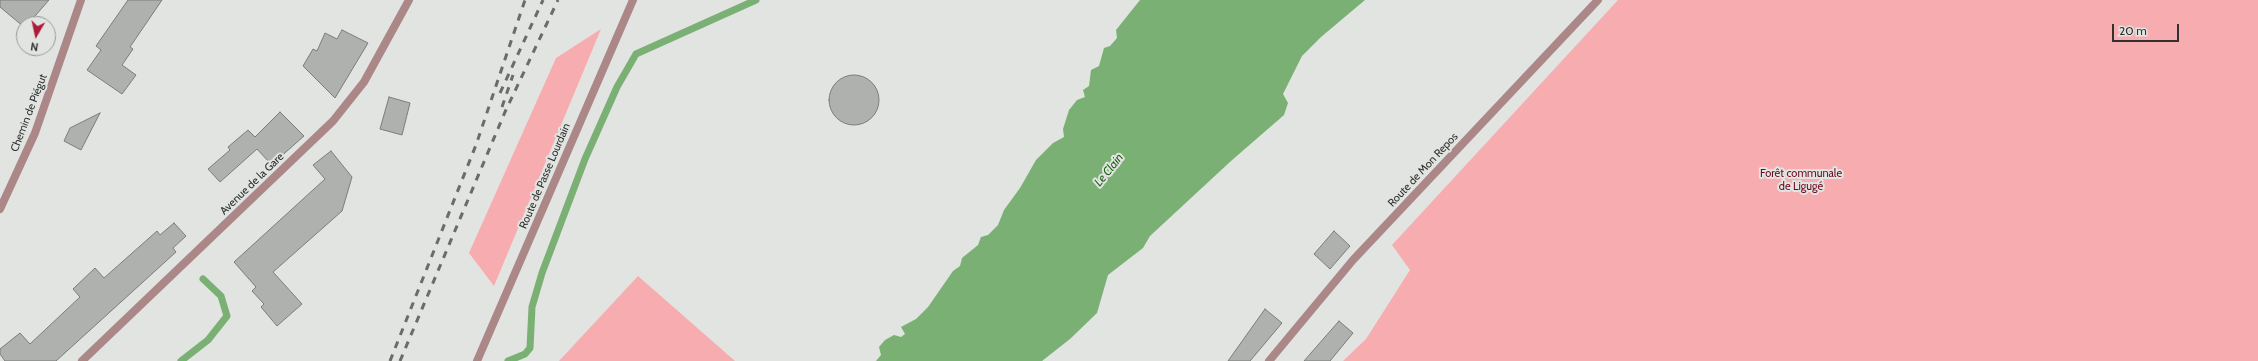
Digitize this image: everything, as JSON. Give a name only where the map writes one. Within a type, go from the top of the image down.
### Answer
[{"type":"street","name":"Chemin de Piégut","points":[[0,209],[35,133],[81,0]]},
{"type":"street","name":"Avenue de la Gare","points":[[82,361],[333,121],[364,82],[409,0]]},
{"type":"street","name":"Route de Passe Lourdain","points":[[477,361],[633,0]]},
{"type":"street","name":"Route de Mon Repos","points":[[1269,361],[1353,260],[1598,0]]},
{"type":"green space","name":"Forêt communale de Ligugé","points":[[1618,0],[2258,0],[2258,361],[1343,361],[1366,339],[1410,270],[1392,245]]},
{"type":"green space","points":[[601,29],[494,286],[469,253],[556,58]]},
{"type":"green space","points":[[638,276],[735,361],[559,361]]},
{"type":"water","name":"Le Clain","points":[[1140,0],[1365,0],[1321,37],[1302,56],[1283,94],[1288,103],[1284,115],[1231,161],[1150,236],[1143,248],[1108,275],[1097,313],[1070,339],[1042,361],[876,361],[881,355],[879,347],[885,340],[894,335],[901,337],[905,334],[901,327],[916,319],[928,307],[953,271],[960,266],[962,258],[978,245],[981,237],[988,235],[998,225],[1004,210],[1020,188],[1036,160],[1053,143],[1064,137],[1063,129],[1069,110],[1077,100],[1085,97],[1083,90],[1089,86],[1091,70],[1099,66],[1104,48],[1110,46],[1117,38],[1116,30]]},
{"type":"building","points":[[0,0],[49,0],[35,16],[16,16],[16,20],[0,7]]},
{"type":"building","points":[[128,0],[162,0],[130,47],[133,49],[122,65],[136,75],[122,94],[87,70],[101,50],[96,46]]},
{"type":"building","points":[[342,30],[368,43],[335,98],[303,66],[313,49],[317,51],[325,33],[337,39]]},
{"type":"building","points":[[854,75],[864,77],[872,82],[877,90],[879,100],[877,110],[872,118],[864,123],[854,125],[844,123],[836,118],[831,110],[829,100],[831,90],[836,82],[844,77]]},
{"type":"building","points":[[389,97],[410,103],[402,135],[380,129]]},
{"type":"building","points":[[280,112],[304,136],[269,167],[269,162],[257,149],[220,182],[208,169],[230,150],[228,147],[248,130],[255,137]]},
{"type":"building","points":[[100,113],[81,150],[64,141],[70,128]]},
{"type":"building","points":[[331,151],[352,177],[342,211],[273,272],[302,304],[277,326],[261,307],[264,304],[252,291],[256,287],[234,262],[325,179],[313,165]]},
{"type":"building","points":[[174,223],[186,236],[173,248],[176,252],[56,361],[5,361],[0,354],[0,349],[20,333],[30,344],[80,297],[73,289],[95,268],[104,278],[157,231],[160,235]]},
{"type":"building","points":[[1334,231],[1350,246],[1330,269],[1314,254]]},
{"type":"building","points":[[1265,309],[1282,323],[1250,361],[1228,361]]},
{"type":"building","points":[[1339,321],[1353,333],[1330,361],[1304,361]]},
{"type":"waterway","points":[[508,361],[525,354],[530,348],[532,307],[542,273],[585,159],[617,87],[636,54],[756,0]]},
{"type":"waterway","points":[[181,361],[208,340],[227,316],[221,296],[203,279]]},
{"type":"railway","points":[[390,361],[476,145],[525,0]]},
{"type":"railway","points":[[500,93],[543,0]]},
{"type":"railway","points":[[400,361],[505,112],[558,0]]},
{"type":"railway","points":[[502,107],[513,75]]}]
